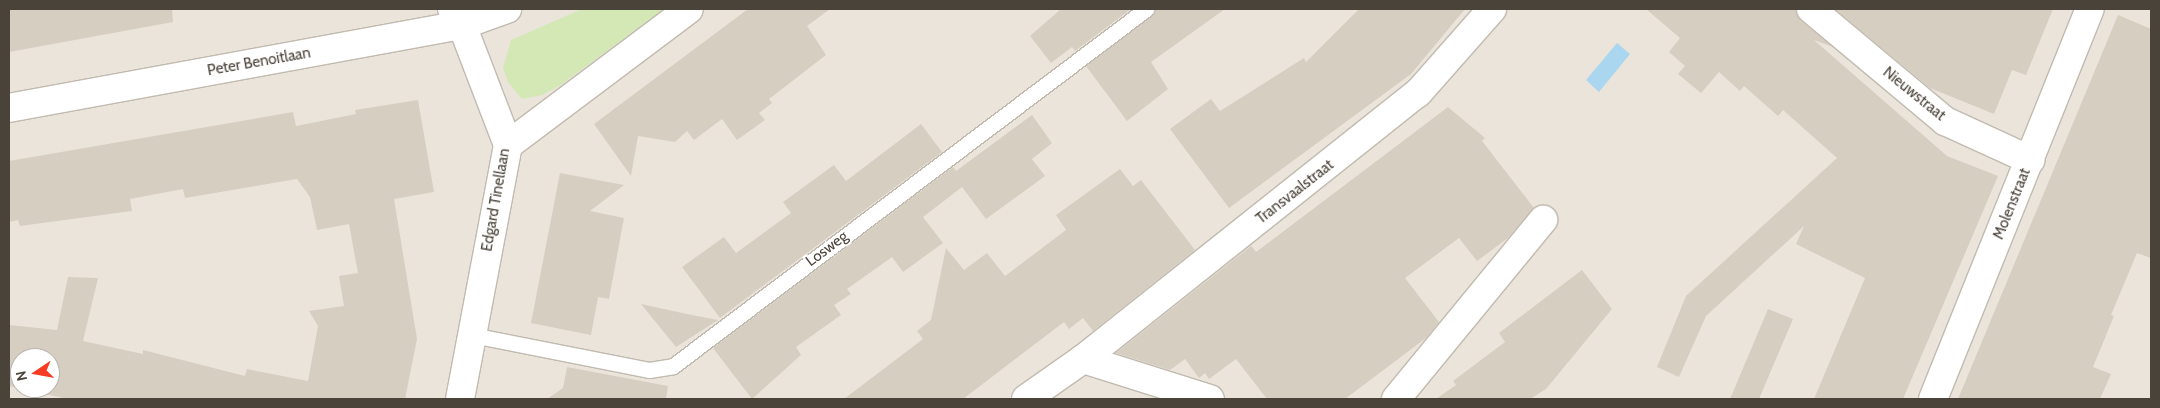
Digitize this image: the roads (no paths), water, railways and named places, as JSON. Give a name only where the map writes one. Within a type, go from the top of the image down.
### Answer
[{"type":"street","name":"Peter Benoitlaan","points":[[9,108],[457,17],[507,9]]},
{"type":"street","points":[[508,145],[689,9]]},
{"type":"street","name":"Transvaalstraat","points":[[1026,399],[1083,359],[1418,94],[1492,9]]},
{"type":"street","name":"Nieuwstraat","points":[[1811,9],[1944,121],[2030,160]]},
{"type":"street","name":"Molenstraat","points":[[1933,399],[2090,9]]},
{"type":"street","name":"Edgard Tinellaan","points":[[457,17],[508,145],[460,399]]},
{"type":"street","points":[[1396,399],[1544,220]]},
{"type":"street","points":[[1083,359],[1210,399]]},
{"type":"lane","name":"Losweg","points":[[472,335],[649,370],[673,366],[1146,9]]},
{"type":"water","points":[[1617,43],[1630,54],[1599,92],[1586,80]]}]
